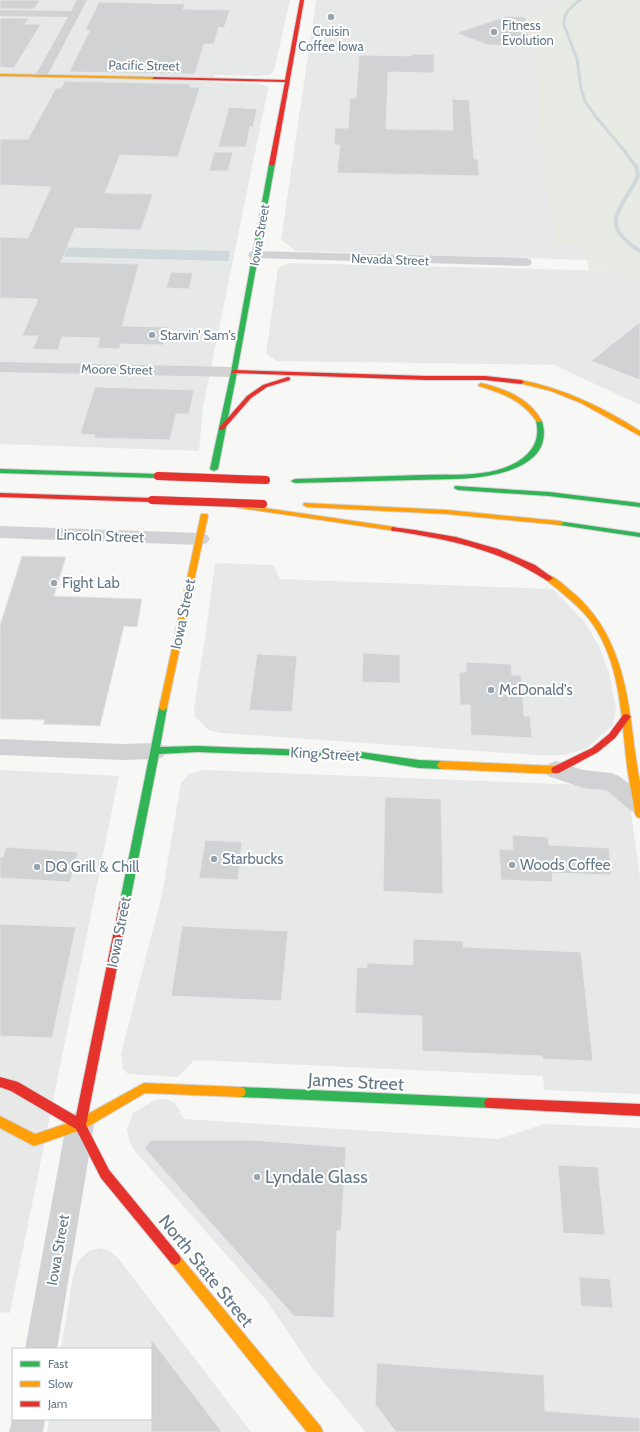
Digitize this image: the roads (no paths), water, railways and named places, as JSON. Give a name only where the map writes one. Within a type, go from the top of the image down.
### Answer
[{"type":"main road","name":"Iowa Street","points":[[214,469],[221,429],[234,372],[302,0]]},
{"type":"main road","name":"Pacific Street","points":[[0,75],[287,80]]},
{"type":"main road","points":[[234,372],[426,378],[457,376],[489,377],[520,381],[551,388],[580,398],[606,411],[640,434]]},
{"type":"main road","points":[[221,429],[249,398],[263,388],[289,378],[311,375]]},
{"type":"main road","points":[[420,487],[292,481],[470,476],[495,473],[516,466],[522,462],[532,455],[541,442],[541,428],[535,414],[522,402],[503,392],[481,386],[426,378]]},
{"type":"main road","points":[[0,471],[270,480]]},
{"type":"main road","points":[[451,488],[506,491],[616,501],[640,505]]},
{"type":"main road","points":[[0,495],[221,503],[263,507],[446,537],[482,546],[521,560],[547,575],[575,598],[598,625],[608,642],[619,673],[639,810]]},
{"type":"main road","points":[[263,507],[350,506],[455,512],[537,520],[640,535]]},
{"type":"main road","name":"Iowa Street","points":[[80,1125],[204,516]]},
{"type":"main road","points":[[556,770],[595,750],[612,736],[626,718]]},
{"type":"main road","name":"King Street","points":[[155,751],[197,749],[361,756],[419,764],[556,770]]},
{"type":"main road","points":[[0,1082],[14,1086],[80,1125]]},
{"type":"main road","name":"James Street","points":[[0,1122],[34,1140],[80,1125],[144,1088],[640,1110]]},
{"type":"main road","name":"North State Street","points":[[80,1125],[105,1174],[316,1432]]},
{"type":"street","points":[[41,76],[82,0]]},
{"type":"street","points":[[0,13],[74,14]]},
{"type":"street","name":"Nevada Street","points":[[255,255],[525,262]]},
{"type":"street","name":"Moore Street","points":[[0,367],[234,372]]},
{"type":"street","name":"Lincoln Street","points":[[0,532],[200,539]]},
{"type":"street","name":"King Street","points":[[0,747],[120,752],[155,751]]},
{"type":"street","name":"King Street","points":[[556,770],[583,779],[611,782],[624,791],[639,810]]},
{"type":"street","name":"Iowa Street","points":[[41,1348],[80,1125]]},
{"type":"street","points":[[26,1432],[28,1420]]},
{"type":"waterway","points":[[580,0],[566,14],[564,25],[577,59],[581,88],[585,101],[636,167]]},
{"type":"waterway","points":[[636,166],[638,171],[637,177],[618,212],[616,220],[620,235],[628,243],[640,251]]},
{"type":"place","name":"Cruisin Coffee Iowa","points":[[331,17]]},
{"type":"place","name":"Fitness Evolution","points":[[494,32]]},
{"type":"place","name":"Starvin' Sam's","points":[[152,335]]},
{"type":"place","name":"Fight Lab","points":[[54,583]]},
{"type":"place","name":"McDonald's","points":[[491,690]]},
{"type":"place","name":"Starbucks","points":[[214,859]]},
{"type":"place","name":"Woods Coffee","points":[[512,865]]},
{"type":"place","name":"DQ Grill & Chill","points":[[37,867]]},
{"type":"place","name":"Lyndale Glass","points":[[257,1177]]}]
